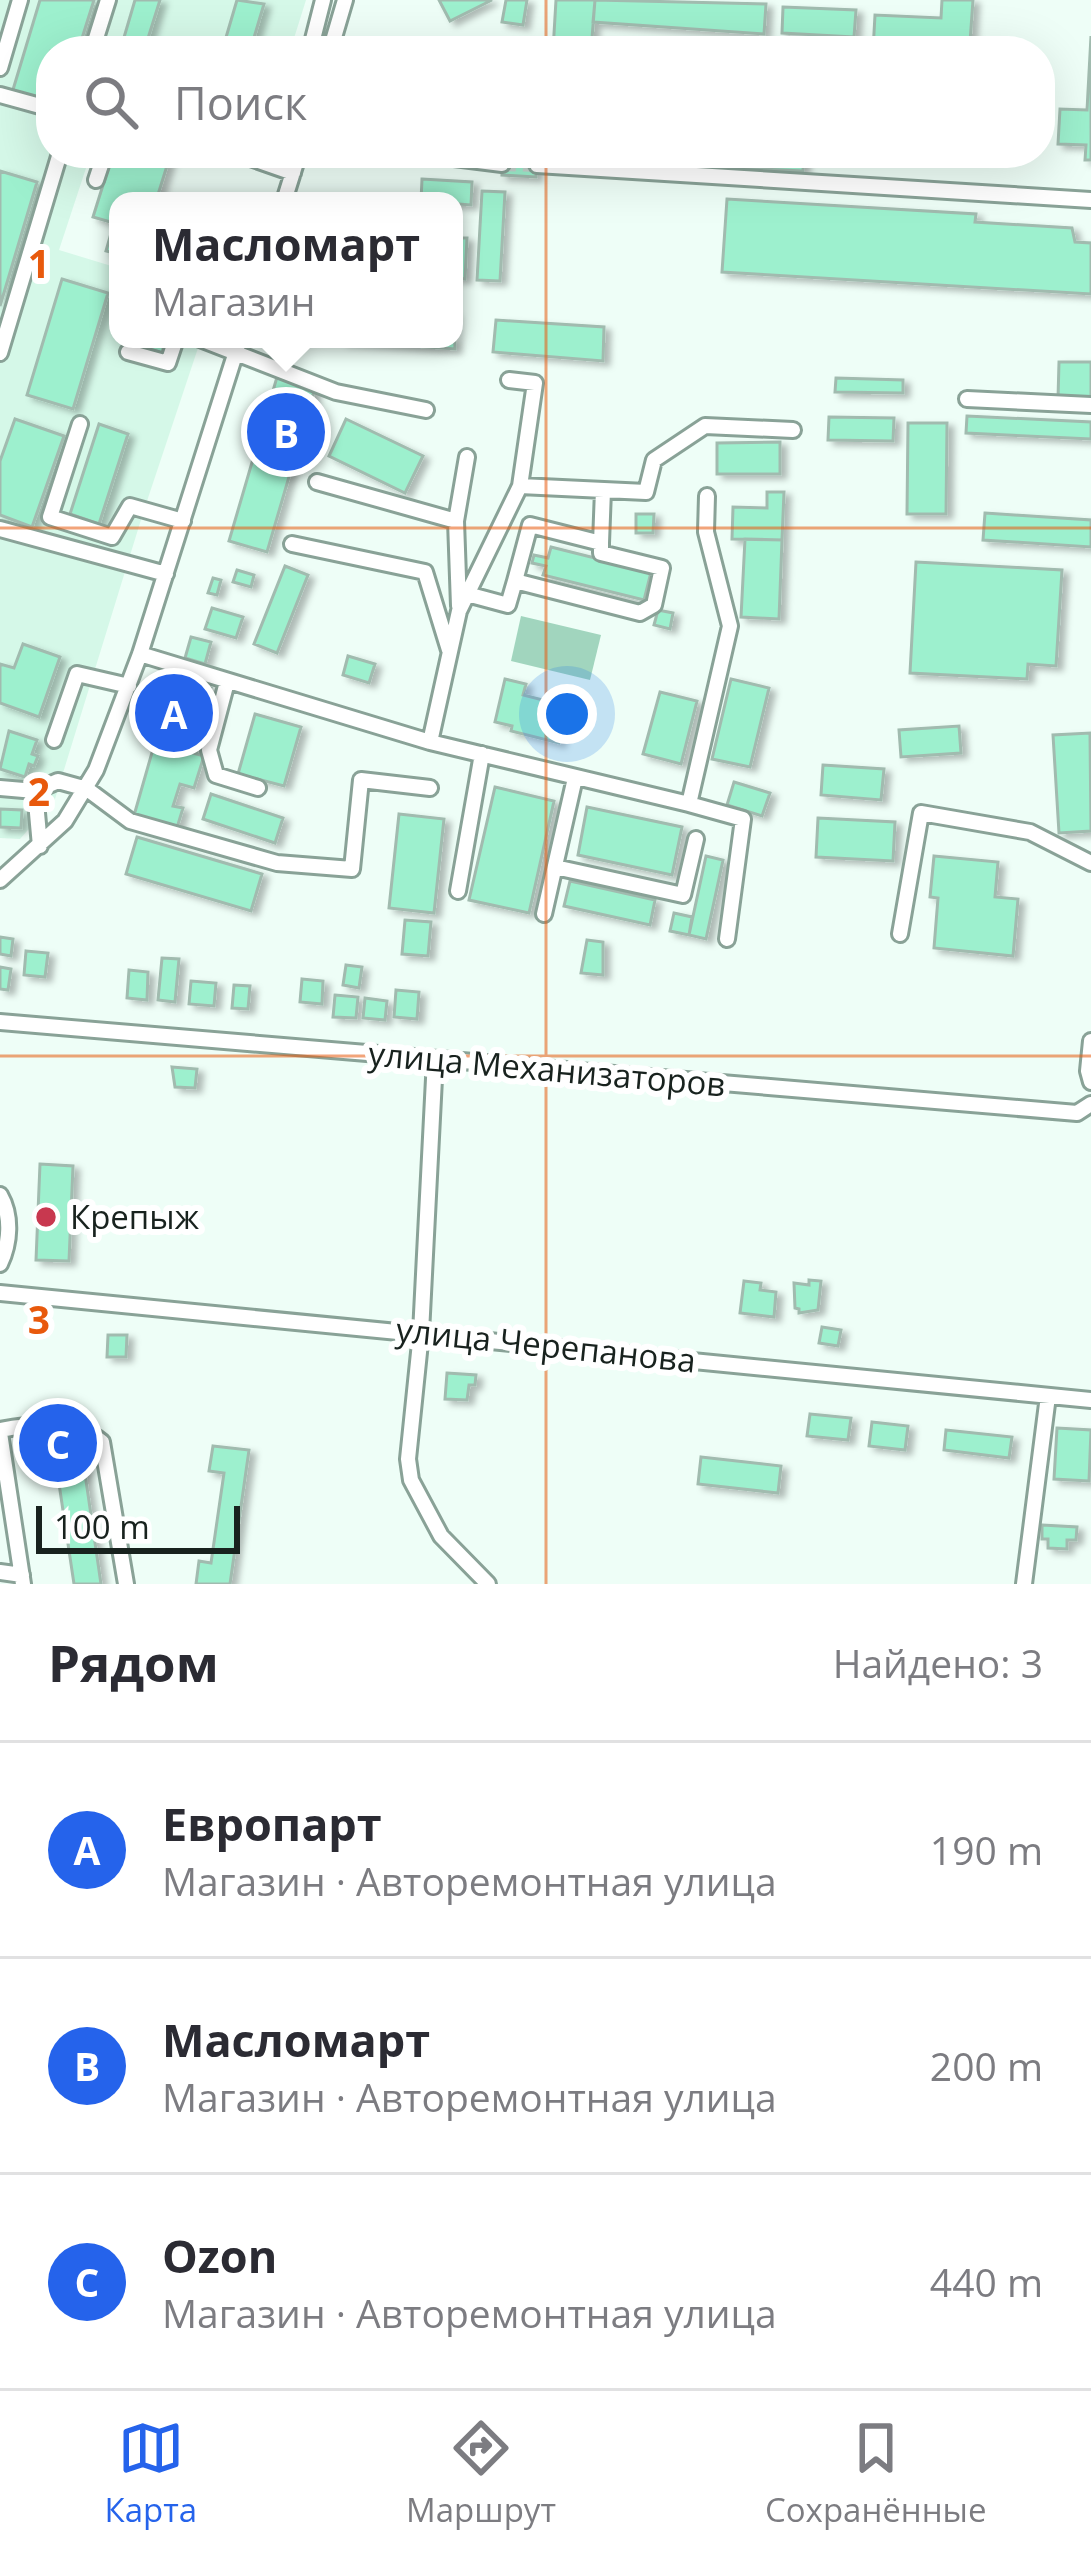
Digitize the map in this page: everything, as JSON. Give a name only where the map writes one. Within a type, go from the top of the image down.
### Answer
[{"type":"street","points":[[0,68],[20,0]]},
{"type":"street","points":[[97,36],[108,0]]},
{"type":"street","points":[[314,36],[323,0]]},
{"type":"street","points":[[334,36],[345,0]]},
{"type":"street","points":[[0,95],[36,105]]},
{"type":"street","points":[[0,352],[55,168]]},
{"type":"street","points":[[96,180],[100,168]]},
{"type":"street","points":[[281,168],[293,172]]},
{"type":"street","points":[[287,192],[294,168]]},
{"type":"street","points":[[584,168],[1091,200]]},
{"type":"street","points":[[128,352],[168,363],[173,348]]},
{"type":"street","points":[[220,348],[336,392],[426,410]]},
{"type":"street","points":[[0,880],[76,809],[87,789],[140,654],[237,348]]},
{"type":"street","points":[[459,611],[520,486],[536,382],[509,380]]},
{"type":"street","points":[[967,398],[1091,405]]},
{"type":"street","points":[[80,424],[50,517],[112,537],[130,506],[183,521]]},
{"type":"street","points":[[520,486],[646,492],[654,460],[705,426],[793,430]]},
{"type":"street","points":[[430,742],[459,611],[456,521],[466,457]]},
{"type":"street","points":[[317,482],[456,521]]},
{"type":"street","points":[[515,581],[640,613],[655,604],[662,568],[601,553],[603,490]]},
{"type":"street","points":[[688,804],[730,626],[706,532],[707,496]]},
{"type":"street","points":[[467,594],[508,604],[530,524],[602,543]]},
{"type":"street","points":[[0,529],[166,574]]},
{"type":"street","points":[[292,544],[424,572],[450,655]]},
{"type":"street","points":[[140,654],[430,742],[743,820],[727,939]]},
{"type":"street","points":[[54,740],[77,674],[129,686]]},
{"type":"street","points":[[227,682],[209,750],[212,763],[216,775],[258,788]]},
{"type":"street","points":[[458,891],[482,754]]},
{"type":"street","points":[[544,914],[575,778]]},
{"type":"street","points":[[0,788],[34,791],[58,781],[87,789],[130,821],[277,863],[352,869],[361,780],[430,788]]},
{"type":"street","points":[[34,791],[40,846]]},
{"type":"street","points":[[900,934],[921,813],[1030,832],[1091,863]]},
{"type":"street","points":[[554,868],[683,895],[696,839]]},
{"type":"street","name":"улица Механизаторов","points":[[0,1022],[1077,1113],[1091,1104]]},
{"type":"street","points":[[1091,1041],[1091,1082]]},
{"type":"street","points":[[434,1059],[421,1333],[408,1459],[411,1480],[441,1536],[491,1583]]},
{"type":"street","points":[[0,1195],[6,1204],[8,1230],[0,1264]]},
{"type":"street","name":"улица Черепанова","points":[[0,1293],[1091,1400]]},
{"type":"street","points":[[1024,1584],[1048,1396]]},
{"type":"street","points":[[0,1572],[22,1579],[0,1432],[26,1425],[88,1430],[102,1442],[126,1584]]},
{"type":"shaded area","points":[[0,0],[306,0],[295,36],[36,36],[36,168],[86,168],[59,250],[109,265],[109,348],[198,348],[55,799],[20,839],[0,838]]},
{"type":"shaded area","points":[[521,616],[601,635],[590,680],[511,661]]},
{"type":"building","points":[[40,0],[94,0],[83,36],[36,36],[36,100],[12,93]]},
{"type":"building","points":[[135,0],[160,0],[149,36],[124,36]]},
{"type":"building","points":[[237,0],[264,4],[254,36],[226,36]]},
{"type":"building","points":[[439,0],[492,0],[450,21]]},
{"type":"building","points":[[506,0],[527,0],[523,25],[502,22]]},
{"type":"building","points":[[556,0],[595,0],[592,36],[554,36]]},
{"type":"building","points":[[595,0],[766,4],[764,34],[593,22]]},
{"type":"building","points":[[942,0],[973,0],[970,36],[874,36],[875,15],[941,18]]},
{"type":"building","points":[[783,7],[856,10],[854,36],[782,33]]},
{"type":"building","points":[[1091,36],[1091,160],[1085,160],[1086,145],[1058,144],[1060,109],[1087,110]]},
{"type":"building","points":[[108,168],[166,168],[159,192],[109,192],[109,222],[93,217]]},
{"type":"building","points":[[502,168],[536,168],[536,177],[502,175]]},
{"type":"building","points":[[742,168],[803,168],[803,171]]},
{"type":"building","points":[[0,171],[37,182],[0,306]]},
{"type":"building","points":[[422,179],[472,182],[471,205],[463,204],[463,192],[421,192]]},
{"type":"building","points":[[482,191],[505,192],[500,281],[477,280]]},
{"type":"building","points":[[727,199],[976,214],[975,222],[1072,228],[1075,242],[1091,243],[1091,294],[722,272]]},
{"type":"building","points":[[463,238],[467,238],[465,279]]},
{"type":"building","points":[[62,279],[108,293],[73,409],[27,395]]},
{"type":"building","points":[[496,320],[604,327],[603,361],[493,352]]},
{"type":"building","points":[[1059,362],[1091,362],[1091,400],[1058,399]]},
{"type":"building","points":[[277,377],[315,388],[267,552],[229,541]]},
{"type":"building","points":[[836,378],[903,380],[903,393],[835,392]]},
{"type":"building","points":[[967,416],[1091,422],[1091,439],[966,433]]},
{"type":"building","points":[[829,417],[894,418],[893,441],[828,440]]},
{"type":"building","points":[[15,419],[64,436],[32,527],[0,515],[0,461]]},
{"type":"building","points":[[346,419],[423,456],[405,493],[329,456]]},
{"type":"building","points":[[908,423],[947,423],[946,514],[907,514]]},
{"type":"building","points":[[99,424],[128,434],[99,524],[70,514]]},
{"type":"building","points":[[780,442],[780,474],[717,474],[717,443]]},
{"type":"building","points":[[767,492],[784,492],[782,540],[732,539],[733,507],[767,508]]},
{"type":"building","points":[[985,513],[1091,520],[1091,547],[983,540]]},
{"type":"building","points":[[636,514],[654,514],[653,533],[636,533]]},
{"type":"building","points":[[745,539],[782,540],[779,619],[741,617]]},
{"type":"building","points":[[551,547],[651,572],[644,600],[543,575],[546,566],[532,563],[534,555],[548,558]]},
{"type":"building","points":[[916,562],[1062,570],[1056,666],[1028,664],[1027,679],[910,673]]},
{"type":"building","points":[[285,566],[308,575],[277,653],[254,644]]},
{"type":"building","points":[[237,570],[254,575],[251,587],[233,582]]},
{"type":"building","points":[[213,578],[221,580],[217,595],[208,593]]},
{"type":"building","points":[[212,608],[243,617],[236,638],[205,629]]},
{"type":"building","points":[[658,610],[673,613],[670,629],[654,625]]},
{"type":"building","points":[[191,637],[211,642],[205,664],[185,658]]},
{"type":"building","points":[[23,644],[60,657],[39,717],[0,703],[0,664],[14,668]]},
{"type":"building","points":[[348,656],[375,664],[369,683],[343,675]]},
{"type":"building","points":[[174,677],[211,688],[196,754],[155,742]]},
{"type":"building","points":[[505,679],[526,684],[523,695],[551,702],[549,712],[565,715],[559,743],[495,722]]},
{"type":"building","points":[[731,679],[769,688],[750,767],[712,759]]},
{"type":"building","points":[[660,692],[697,701],[681,764],[643,754]]},
{"type":"building","points":[[255,714],[301,727],[284,786],[238,774]]},
{"type":"building","points":[[959,726],[961,753],[901,757],[899,730]]},
{"type":"building","points":[[9,731],[37,740],[32,754],[38,756],[25,777],[0,769]]},
{"type":"building","points":[[1090,733],[1091,831],[1059,833],[1053,735]]},
{"type":"building","points":[[155,742],[204,756],[194,788],[180,784],[173,806],[183,808],[176,831],[133,819]]},
{"type":"building","points":[[823,765],[884,769],[881,800],[821,795]]},
{"type":"building","points":[[734,782],[770,793],[762,816],[727,805]]},
{"type":"building","points":[[495,787],[554,801],[529,913],[469,900]]},
{"type":"building","points":[[211,794],[283,818],[275,843],[203,819]]},
{"type":"building","points":[[587,807],[682,827],[672,875],[578,855]]},
{"type":"building","points":[[0,809],[22,810],[21,828],[0,827]]},
{"type":"building","points":[[399,814],[444,819],[434,913],[389,908]]},
{"type":"building","points":[[818,818],[895,822],[893,861],[816,857]]},
{"type":"building","points":[[137,837],[262,874],[251,911],[126,874]]},
{"type":"building","points":[[706,856],[723,860],[706,939],[689,935]]},
{"type":"building","points":[[934,856],[998,862],[995,897],[1018,899],[1013,956],[934,948],[938,898],[930,897]]},
{"type":"building","points":[[570,881],[655,900],[650,925],[564,906]]},
{"type":"building","points":[[674,913],[692,917],[689,935],[670,931]]},
{"type":"building","points":[[405,920],[431,922],[428,956],[402,954]]},
{"type":"building","points":[[0,937],[13,939],[11,956],[0,954]]},
{"type":"building","points":[[587,940],[603,942],[603,975],[581,973]]},
{"type":"building","points":[[26,951],[48,953],[45,977],[24,975]]},
{"type":"building","points":[[162,958],[179,959],[175,1002],[158,1000]]},
{"type":"building","points":[[346,965],[362,967],[359,988],[343,985]]},
{"type":"building","points":[[0,967],[11,969],[8,990],[0,989]]},
{"type":"building","points":[[129,970],[148,972],[147,1000],[127,998]]},
{"type":"building","points":[[302,979],[323,981],[322,1004],[300,1002]]},
{"type":"building","points":[[191,981],[216,983],[214,1006],[189,1004]]},
{"type":"building","points":[[234,985],[250,986],[248,1009],[232,1008]]},
{"type":"building","points":[[396,990],[419,992],[417,1019],[394,1017]]},
{"type":"building","points":[[335,995],[358,997],[356,1018],[333,1017]]},
{"type":"building","points":[[365,998],[387,1001],[385,1020],[363,1018]]},
{"type":"building","points":[[172,1067],[197,1069],[195,1088],[175,1087]]},
{"type":"building","points":[[40,1164],[73,1166],[69,1261],[36,1260]]},
{"type":"building","points":[[809,1280],[821,1281],[818,1310],[799,1313],[794,1283],[809,1285]]},
{"type":"building","points":[[744,1281],[761,1283],[760,1290],[776,1292],[774,1317],[740,1313]]},
{"type":"building","points":[[822,1327],[841,1330],[838,1346],[819,1343]]},
{"type":"building","points":[[108,1335],[127,1335],[126,1357],[107,1357]]},
{"type":"building","points":[[447,1373],[476,1375],[467,1400],[445,1399]]},
{"type":"building","points":[[810,1414],[851,1418],[848,1440],[807,1436]]},
{"type":"building","points":[[872,1422],[908,1426],[905,1450],[869,1446]]},
{"type":"building","points":[[1057,1428],[1091,1430],[1089,1481],[1054,1479]]},
{"type":"building","points":[[946,1430],[1012,1437],[1009,1458],[944,1450]]},
{"type":"building","points":[[79,1434],[82,1453],[55,1457],[52,1438]]},
{"type":"building","points":[[213,1446],[249,1450],[230,1584],[196,1584],[199,1561],[211,1563],[224,1473],[209,1471]]},
{"type":"building","points":[[82,1453],[101,1584],[74,1584],[55,1457]]},
{"type":"building","points":[[701,1457],[781,1466],[778,1493],[698,1484]]},
{"type":"building","points":[[1042,1525],[1077,1527],[1076,1540],[1067,1540],[1067,1549],[1048,1548]]},
{"type":"place","name":"Масломарт","points":[[286,432]]},
{"type":"place","name":"Европарт","points":[[174,713]]},
{"type":"place","name":"Крепыж","points":[[46,1217]]},
{"type":"place","name":"Ozon","points":[[58,1443]]}]
